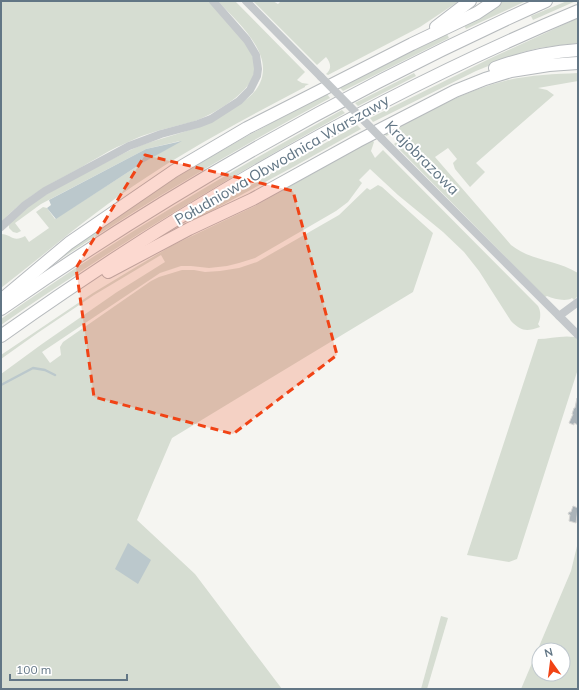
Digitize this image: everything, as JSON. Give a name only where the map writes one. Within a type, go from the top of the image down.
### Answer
[{"type":"highway","points":[[412,44],[470,1]]},
{"type":"highway","points":[[1,300],[69,243],[174,172],[247,128],[412,44],[477,13],[495,1]]},
{"type":"highway","name":"Południowa Obwodnica Warszawy","points":[[1,309],[122,228],[241,156],[404,69],[470,36],[546,1]]},
{"type":"highway","name":"Południowa Obwodnica Warszawy","points":[[1,336],[161,229],[306,144],[421,84],[578,11]]},
{"type":"highway","points":[[26,318],[147,251],[189,229],[253,199],[290,179],[440,93],[506,64],[535,56],[578,50]]},
{"type":"highway","points":[[395,120],[455,91],[485,79],[511,71],[549,65],[578,63]]},
{"type":"street","points":[[1,227],[25,204],[45,191],[128,146],[211,119],[239,101],[250,90],[257,76],[258,69],[256,55],[247,40],[213,1]]},
{"type":"street","name":"Krajobrazowa","points":[[246,1],[578,335]]},
{"type":"street","points":[[559,316],[578,302]]},
{"type":"highlighted area","points":[[145,155],[293,191],[337,355],[233,434],[94,397],[76,268]]},
{"type":"shaded area","points":[[1,1],[209,1],[244,40],[253,58],[255,67],[253,76],[241,93],[221,108],[200,119],[144,135],[112,149],[48,185],[18,206],[1,223]]},
{"type":"shaded area","points":[[218,1],[235,1],[305,72],[297,80],[302,83],[309,84],[209,139],[139,182],[87,220],[1,288],[1,234],[18,239],[25,236],[29,242],[49,228],[36,212],[43,207],[47,208],[55,219],[139,165],[180,141],[146,149],[41,204],[15,223],[21,231],[17,233],[13,232],[9,228],[9,225],[23,210],[54,190],[124,153],[137,147],[189,130],[231,109],[253,94],[258,87],[263,70],[259,51],[247,32]]},
{"type":"shaded area","points":[[253,1],[273,1],[278,4],[281,1],[459,1],[420,27],[328,75],[326,74],[330,66],[326,57],[317,65]]},
{"type":"shaded area","points":[[503,1],[526,1],[466,29],[464,25]]},
{"type":"shaded area","points":[[567,1],[576,1],[533,20],[531,16]]},
{"type":"shaded area","points":[[578,18],[578,43],[539,48],[523,52],[476,71],[373,122],[370,118],[491,58]]},
{"type":"shaded area","points":[[447,34],[449,38],[343,91],[339,87]]},
{"type":"shaded area","points":[[414,73],[416,76],[358,106],[355,103]]},
{"type":"shaded area","points":[[578,73],[578,81],[538,88],[547,90],[554,95],[476,163],[485,172],[470,187],[455,169],[453,163],[457,159],[448,148],[435,157],[511,245],[528,255],[561,265],[578,273],[578,296],[574,300],[572,298],[563,300],[547,296],[545,297],[394,144],[403,137],[400,134],[395,132],[386,136],[384,133],[460,96],[508,80],[552,74]]},
{"type":"shaded area","points":[[327,94],[330,98],[191,177],[56,262],[55,260],[76,244],[164,185],[267,125]]},
{"type":"shaded area","points":[[342,110],[345,113],[170,214],[1,325],[1,319],[126,236],[211,184]]},
{"type":"shaded area","points":[[357,125],[361,129],[191,222],[190,221],[251,185]]},
{"type":"shaded area","points":[[372,140],[374,142],[371,151],[375,158],[383,150],[538,306],[540,310],[540,320],[538,324],[540,327],[531,330],[524,330],[511,321],[479,271],[464,252],[370,169],[359,180],[362,183],[348,202],[336,211],[255,258],[227,266],[209,268],[181,266],[160,273],[42,352],[50,363],[61,355],[60,347],[63,342],[159,277],[182,270],[205,272],[220,271],[239,268],[257,262],[339,215],[367,188],[370,190],[378,185],[382,187],[433,233],[413,292],[172,438],[137,520],[195,574],[282,689],[1,689],[1,374],[117,292],[165,262],[161,255],[94,295],[1,359],[1,355],[93,293],[173,245],[257,205]]},
{"type":"shaded area","points":[[182,141],[139,165],[56,219],[47,208],[51,205],[49,200],[146,149]]},
{"type":"shaded area","points":[[578,334],[578,369],[517,559],[509,562],[467,555],[538,339],[565,336],[574,337]]},
{"type":"shaded area","points":[[578,542],[578,689],[521,689],[531,665],[531,682],[571,682],[571,642],[541,642],[571,571]]},
{"type":"shaded area","points":[[128,543],[151,560],[138,584],[115,569]]},
{"type":"shaded area","points":[[441,616],[448,618],[427,689],[421,689]]},
{"type":"building","points":[[577,398],[578,425],[574,423],[574,425],[569,423]]},
{"type":"building","points":[[573,506],[578,508],[576,523],[569,521],[570,515],[568,514],[571,512]]},
{"type":"waterway","points":[[1,385],[33,368],[45,370],[55,375]]}]
